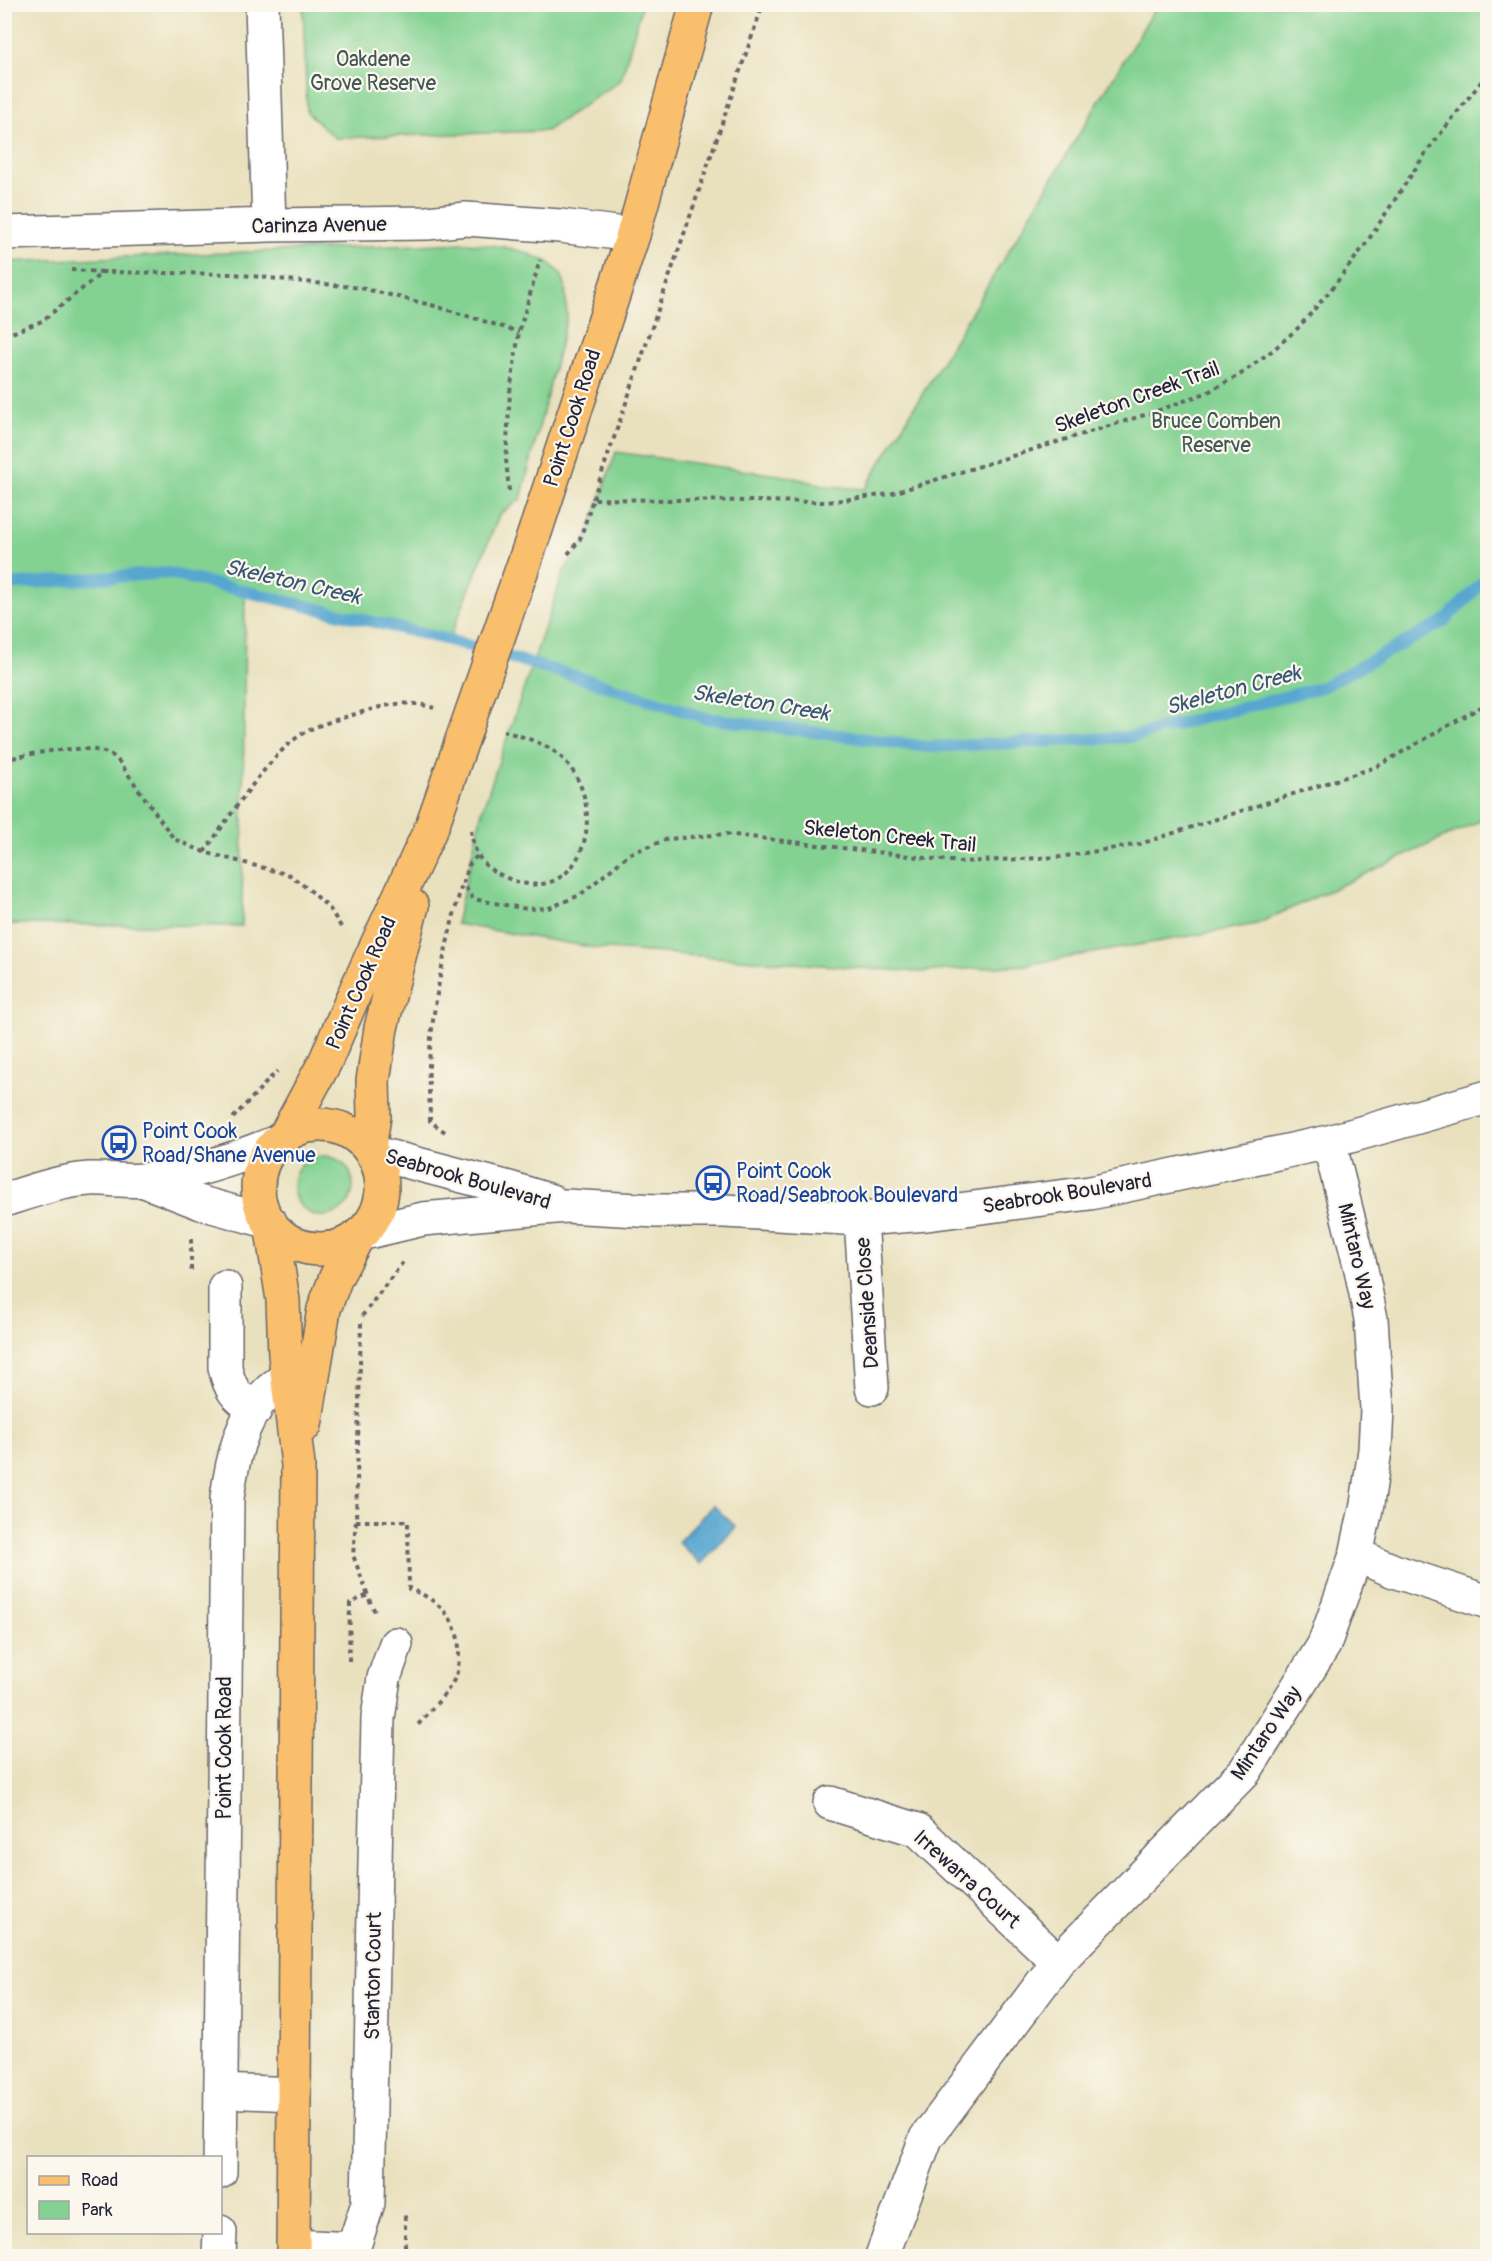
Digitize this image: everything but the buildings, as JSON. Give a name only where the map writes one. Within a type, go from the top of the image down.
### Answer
[{"type":"main road","name":"Point Cook Road","points":[[370,1150],[374,1116],[373,1081],[381,1028],[432,826],[536,529],[633,236],[697,4]]},
{"type":"main road","name":"Point Cook Road","points":[[282,1139],[325,1062],[432,826]]},
{"type":"main road","points":[[298,1465],[324,1309],[336,1278],[359,1235],[375,1216],[381,1198],[381,1177],[370,1150],[351,1134],[332,1126],[306,1127],[282,1139],[267,1156],[259,1180],[261,1203],[271,1223],[280,1234],[289,1240],[314,1248],[335,1247],[359,1235]]},
{"type":"main road","points":[[271,1223],[283,1300],[288,1376],[298,1465],[293,2251]]},
{"type":"street","points":[[262,4],[269,225]]},
{"type":"street","name":"Carinza Avenue","points":[[4,233],[427,223],[466,219],[560,226],[633,236]]},
{"type":"street","name":"Seabrook Boulevard","points":[[359,1235],[423,1219],[566,1206],[656,1211],[725,1211],[861,1219],[927,1214],[1090,1193],[1329,1142],[1488,1097]]},
{"type":"street","points":[[4,1200],[40,1188],[86,1180],[142,1180],[203,1168],[245,1155],[282,1139]]},
{"type":"street","name":"Mintaro Way","points":[[882,2256],[926,2138],[1058,1962],[1245,1771],[1324,1645],[1356,1555],[1376,1450],[1377,1409],[1371,1319],[1361,1269],[1329,1142]]},
{"type":"street","name":"Seabrook Boulevard","points":[[370,1150],[566,1206]]},
{"type":"street","points":[[142,1180],[201,1203],[271,1223]]},
{"type":"street","name":"Deanside Close","points":[[861,1219],[873,1388]]},
{"type":"street","points":[[225,1287],[225,1367],[237,1397],[255,1410]]},
{"type":"street","name":"Point Cook Road","points":[[220,2156],[225,1522],[231,1472],[238,1444],[266,1394],[288,1376]]},
{"type":"street","points":[[1356,1555],[1394,1571],[1488,1602]]},
{"type":"street","name":"Stanton Court","points":[[293,2251],[354,2249],[368,2203],[378,1718],[384,1678],[396,1644]]},
{"type":"street","name":"Irrewarra Court","points":[[831,1803],[918,1830],[1058,1962]]},
{"type":"street","points":[[222,2091],[294,2094]]},
{"type":"street","points":[[219,2256],[220,2234]]},
{"type":"path","points":[[565,557],[580,539],[763,4]]},
{"type":"path","name":"Skeleton Creek Trail","points":[[593,499],[827,502],[890,494],[1154,412],[1208,392],[1241,374],[1274,351],[1311,313],[1365,245],[1427,151],[1471,91],[1488,73]]},
{"type":"path","points":[[509,495],[506,460],[507,425],[519,333],[541,257],[560,226]]},
{"type":"path","points":[[4,336],[42,321],[103,272],[233,274],[361,288],[435,306],[519,333]]},
{"type":"path","name":"Skeleton Creek Trail","points":[[463,883],[473,899],[527,909],[549,908],[579,895],[631,853],[668,839],[726,834],[959,862],[1060,857],[1140,844],[1376,767],[1488,703]]},
{"type":"path","points":[[4,760],[34,753],[83,749],[109,753],[120,763],[174,839],[204,852],[290,875],[330,909],[347,936]]},
{"type":"path","points":[[430,1121],[429,1065],[435,1010],[447,940],[469,865],[477,856],[470,823]]},
{"type":"path","points":[[232,1119],[278,1070]]},
{"type":"path","points":[[191,1235],[191,1279]]},
{"type":"path","points":[[361,1318],[409,1254]]},
{"type":"path","points":[[356,1521],[353,1555],[371,1604],[396,1644]]},
{"type":"green space","name":"Oakdene Grove Reserve","points":[[303,4],[642,5],[621,80],[546,131],[335,138],[307,112]]},
{"type":"green space","name":"Bruce Comben Reserve","points":[[1157,5],[1487,5],[1487,815],[1482,820],[1257,924],[1025,965],[919,972],[765,961],[596,948],[456,924],[482,811],[564,571],[586,540],[616,452],[785,476],[829,486],[865,489]]},
{"type":"green space","points":[[466,243],[500,246],[524,252],[548,262],[561,274],[565,284],[567,317],[521,499],[499,515],[449,640],[245,590],[242,926],[5,924],[5,262]]},
{"type":"green space","points":[[317,1156],[329,1156],[340,1161],[348,1169],[353,1186],[351,1198],[340,1211],[329,1216],[317,1216],[306,1211],[298,1203],[293,1192],[293,1180],[298,1169],[306,1161]]},
{"type":"water","points":[[713,1505],[736,1527],[701,1564],[678,1542]]},
{"type":"waterway","name":"Skeleton Creek","points":[[4,585],[168,573],[449,640],[588,680],[706,718],[928,747],[1130,737],[1322,687],[1443,622],[1488,577]]},
{"type":"place","name":"Point Cook Road/Shane Avenue","points":[[119,1143]]},
{"type":"place","name":"Point Cook Road/Seabrook Boulevard","points":[[713,1183]]}]
